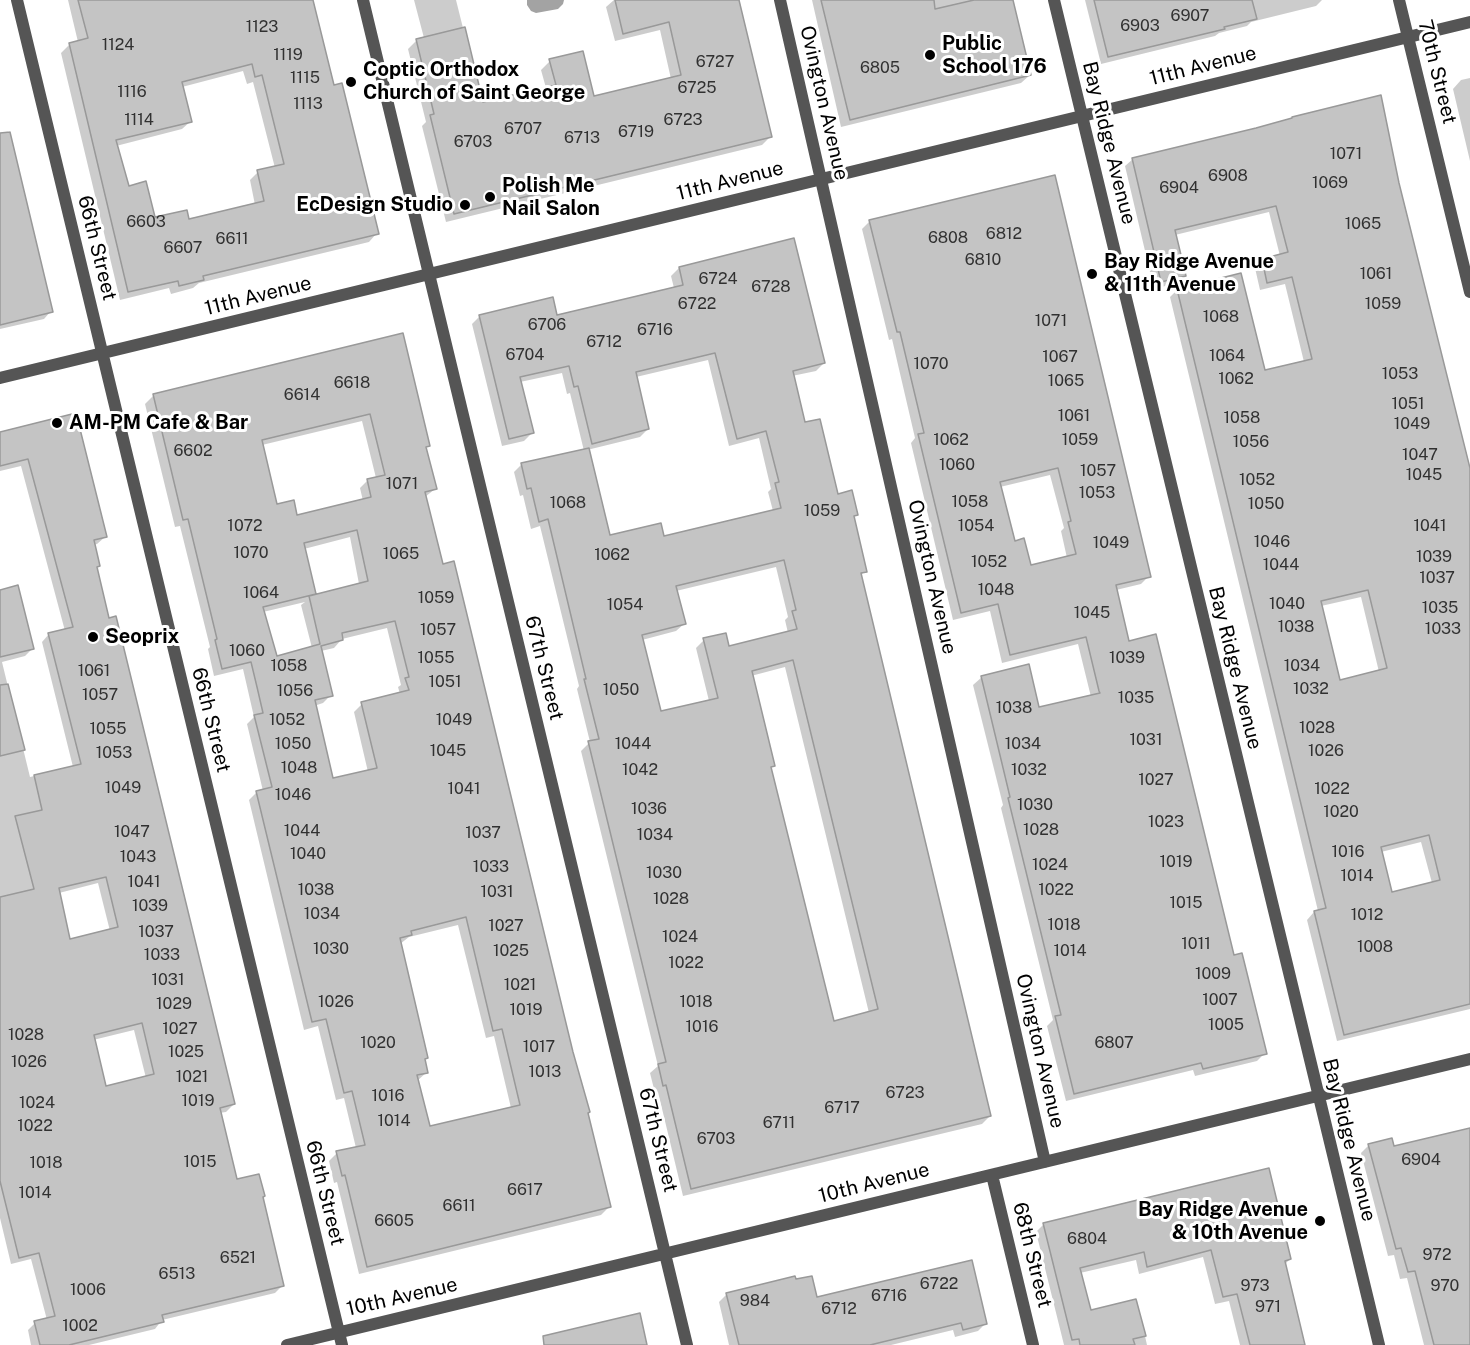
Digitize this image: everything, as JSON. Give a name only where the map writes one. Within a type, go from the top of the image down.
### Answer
[{"type":"street","name":"66th Street","points":[[17,0],[342,1345]]},
{"type":"street","name":"67th Street","points":[[363,0],[687,1345]]},
{"type":"street","name":"Ovington Avenue","points":[[780,0],[1045,1162]]},
{"type":"street","name":"Bay Ridge Avenue","points":[[1054,0],[1379,1345]]},
{"type":"street","name":"70th Street","points":[[1399,0],[1470,292]]},
{"type":"street","name":"11th Avenue","points":[[0,378],[1470,22]]},
{"type":"street","name":"10th Avenue","points":[[287,1345],[1470,1059]]},
{"type":"street","name":"68th Street","points":[[992,1174],[1034,1345]]},
{"type":"shaded area","points":[[527,0],[564,0],[558,9],[536,13],[531,11]]},
{"type":"building","points":[[78,0],[313,0],[334,85],[342,83],[379,234],[203,276],[204,280],[179,286],[178,281],[128,292],[69,43],[88,38]],"holes":[[[252,64],[255,77],[262,75],[284,164],[257,170],[264,201],[189,219],[187,210],[155,217],[146,181],[129,186],[116,140],[192,122],[182,82]]]},
{"type":"building","points":[[615,0],[739,0],[772,137],[454,214],[430,115],[434,114],[416,39],[465,27],[483,102],[556,85],[549,59],[583,51],[594,96],[681,75],[669,22],[623,34]]},
{"type":"building","points":[[821,0],[934,0],[935,9],[974,0],[1013,0],[1031,75],[850,120]]},
{"type":"building","points":[[1094,0],[1252,0],[1257,19],[1108,57]]},
{"type":"building","points":[[1381,95],[1399,183],[1470,468],[1470,1004],[1344,1035],[1314,911],[1326,908],[1177,289],[1241,273],[1265,370],[1312,359],[1292,277],[1267,283],[1262,259],[1288,252],[1276,206],[1175,230],[1186,276],[1161,282],[1132,158]],"holes":[[[1368,590],[1387,668],[1340,680],[1321,601]],[[1429,835],[1440,880],[1392,892],[1381,847]]]},
{"type":"building","points":[[10,132],[53,312],[0,325],[0,133]]},
{"type":"building","points":[[1055,175],[1151,577],[1116,585],[1129,641],[1156,634],[1234,955],[1242,953],[1267,1054],[1203,1069],[1201,1063],[1074,1094],[1055,1016],[1061,1015],[981,676],[1029,664],[1039,707],[1100,693],[1086,637],[1010,655],[998,604],[961,613],[918,434],[924,433],[900,332],[897,332],[869,220]],"holes":[[[1058,468],[1071,521],[1068,522],[1076,554],[1031,565],[1024,538],[1015,541],[1000,482]]]},
{"type":"building","points":[[794,238],[825,363],[793,371],[805,422],[820,419],[838,494],[852,490],[858,515],[854,516],[867,572],[861,573],[991,1116],[691,1189],[666,1085],[663,1086],[658,1064],[666,1062],[588,741],[599,739],[584,679],[586,679],[548,519],[539,522],[531,488],[527,489],[521,463],[589,448],[610,535],[661,523],[664,536],[781,508],[775,483],[779,482],[766,431],[737,439],[715,353],[636,372],[649,429],[592,444],[578,386],[574,387],[569,366],[520,377],[534,433],[509,439],[479,315],[553,297],[557,315],[683,285],[679,267]],"holes":[[[784,560],[796,610],[792,611],[797,629],[729,646],[726,633],[703,638],[718,698],[661,711],[642,635],[686,624],[676,586]],[[793,660],[878,1009],[834,1021],[771,767],[775,766],[752,671]]]},
{"type":"building","points":[[403,333],[430,446],[426,447],[437,489],[425,492],[443,564],[454,561],[573,1052],[590,1112],[588,1113],[611,1207],[367,1267],[345,1175],[342,1176],[336,1151],[365,1145],[352,1091],[344,1093],[326,1019],[312,1022],[256,791],[272,787],[254,715],[263,713],[251,662],[222,669],[188,519],[183,520],[153,394]],"holes":[[[370,414],[385,475],[367,479],[371,497],[297,515],[294,500],[277,504],[262,440]],[[357,530],[368,581],[309,596],[320,644],[277,656],[263,607],[316,594],[304,543]],[[395,621],[409,677],[405,678],[409,690],[361,702],[377,768],[333,778],[315,700],[333,696],[321,646],[343,640],[342,633]],[[466,917],[493,1031],[502,1029],[520,1105],[430,1126],[417,1075],[428,1073],[425,1059],[428,1058],[400,938],[412,935],[411,931]]]},
{"type":"building","points":[[76,413],[107,537],[94,540],[100,566],[97,567],[109,618],[116,616],[235,1104],[220,1108],[237,1179],[259,1174],[284,1286],[162,1315],[164,1322],[69,1345],[40,1345],[34,1321],[55,1316],[39,1253],[19,1258],[0,1181],[0,897],[34,889],[15,816],[42,810],[34,775],[81,764],[48,633],[73,627],[28,459],[0,466],[0,432]],"holes":[[[106,877],[118,927],[70,939],[59,888]],[[142,1023],[154,1074],[106,1086],[94,1035]]]},
{"type":"building","points":[[18,585],[34,649],[0,657],[0,590]]},
{"type":"building","points":[[8,684],[25,750],[0,756],[0,685]]},
{"type":"building","points":[[1470,1128],[1470,1345],[1434,1345],[1415,1271],[1408,1272],[1401,1248],[1396,1249],[1368,1144],[1392,1138],[1394,1146]]},
{"type":"building","points":[[1269,1168],[1291,1259],[1285,1261],[1305,1345],[1250,1345],[1237,1294],[1223,1297],[1211,1250],[1147,1267],[1144,1252],[1080,1268],[1091,1310],[1136,1299],[1146,1336],[1133,1339],[1135,1345],[1080,1345],[1079,1339],[1072,1340],[1043,1223]]},
{"type":"building","points":[[972,1260],[987,1324],[963,1330],[961,1323],[870,1345],[739,1345],[726,1293],[795,1276],[796,1279],[812,1276],[817,1297]]},
{"type":"building","points":[[640,1313],[647,1345],[544,1345],[543,1336]]},
{"type":"place","name":"Public School 176","points":[[930,55]]},
{"type":"place","name":"Coptic Orthodox Church of Saint George","points":[[351,82]]},
{"type":"place","name":"Polish Me Nail Salon","points":[[490,197]]},
{"type":"place","name":"EcDesign Studio","points":[[465,205]]},
{"type":"place","name":"Bay Ridge Avenue & 11th Avenue","points":[[1092,274]]},
{"type":"place","name":"AM-PM Cafe & Bar","points":[[57,423]]},
{"type":"place","name":"Seoprix","points":[[93,637]]},
{"type":"place","name":"Bay Ridge Avenue & 10th Avenue","points":[[1320,1221]]}]
